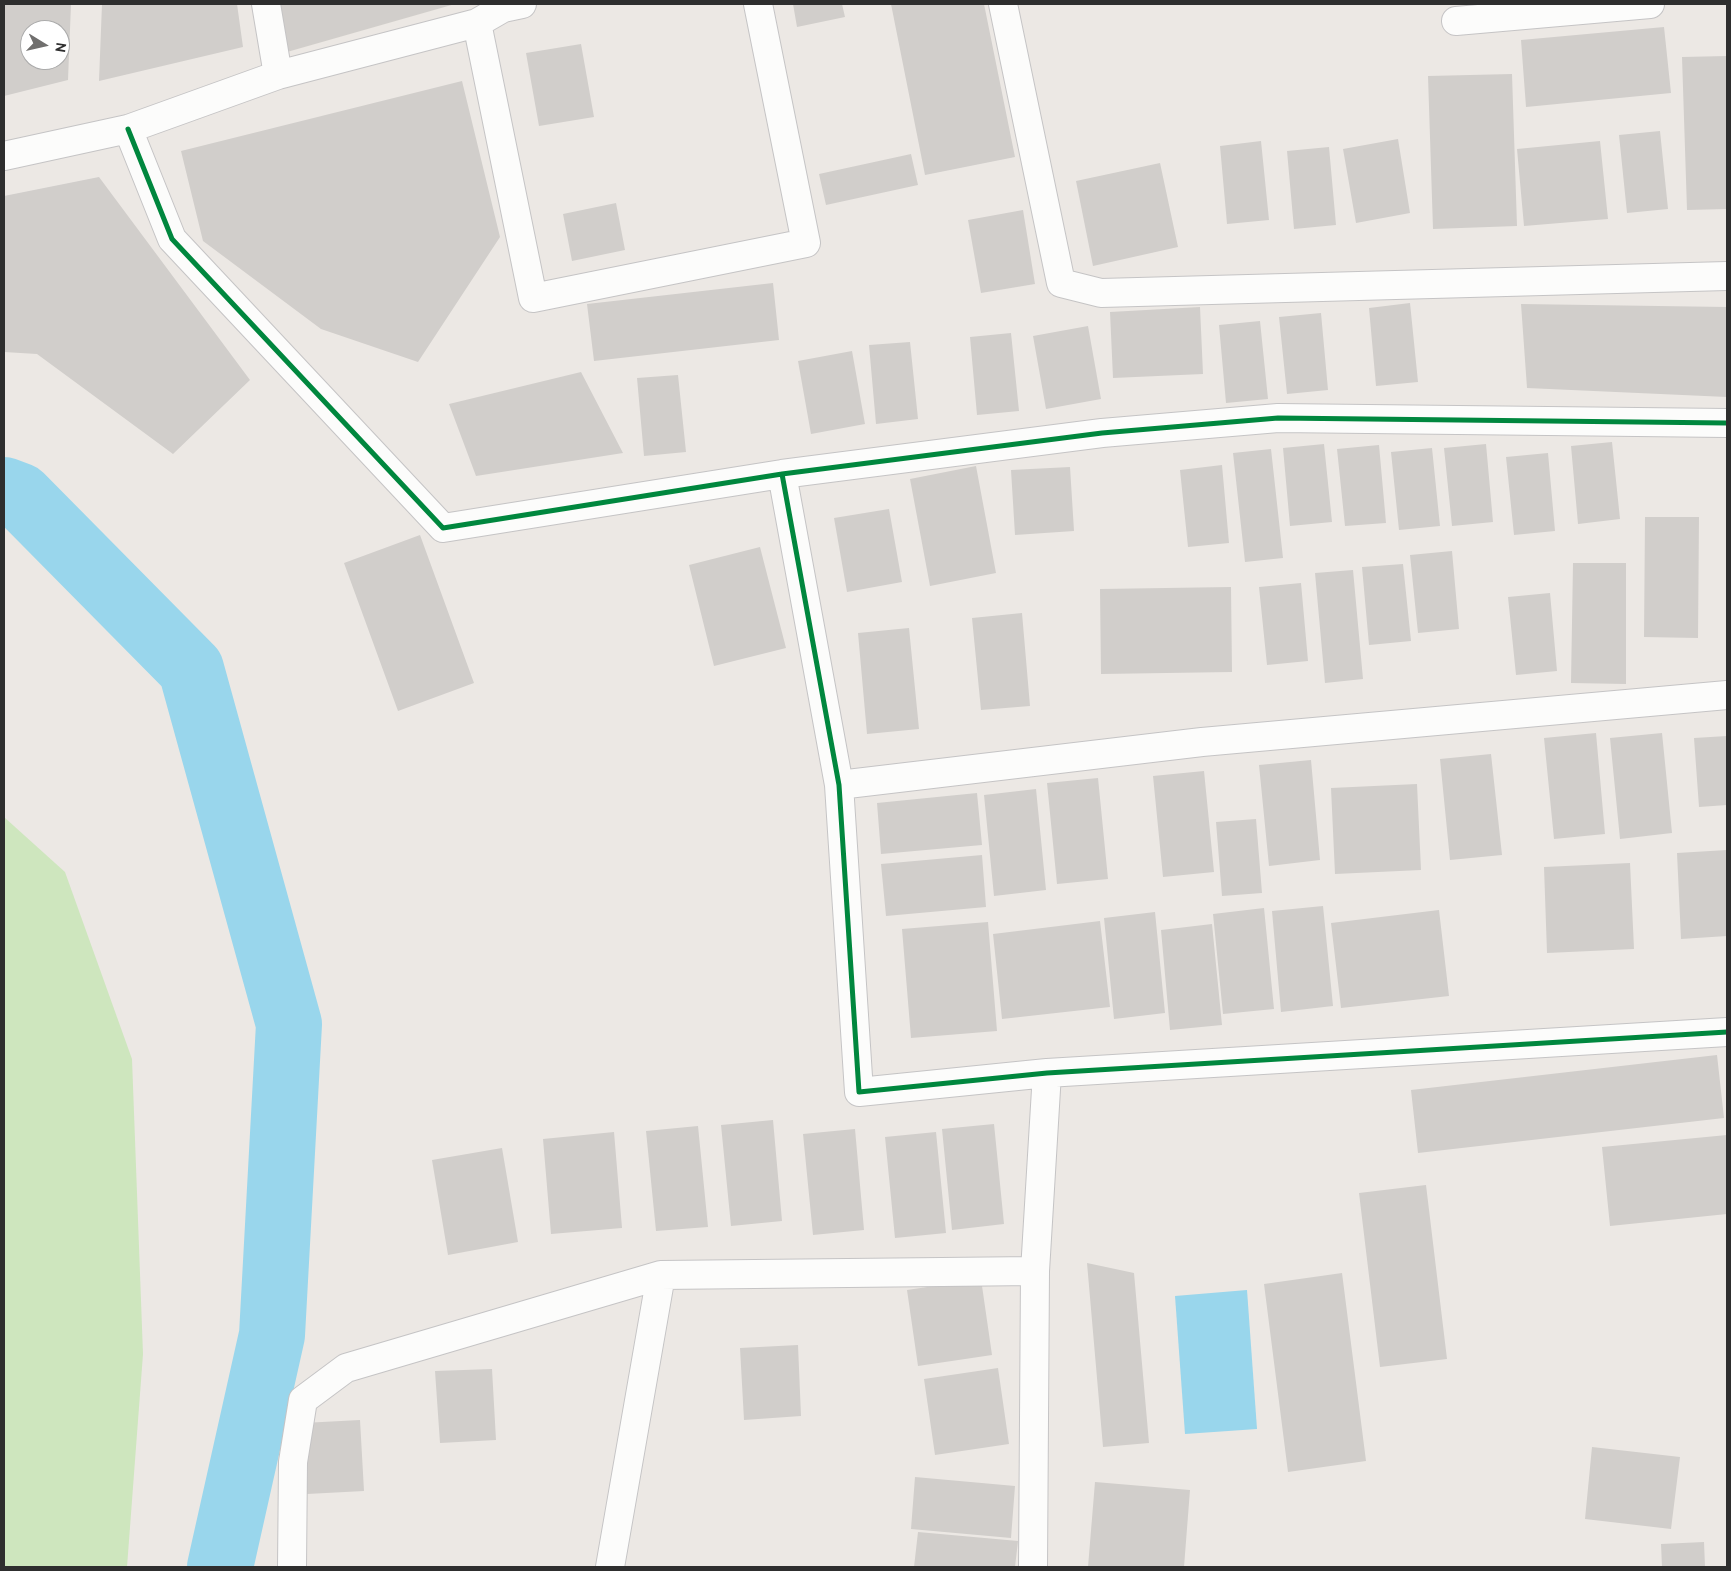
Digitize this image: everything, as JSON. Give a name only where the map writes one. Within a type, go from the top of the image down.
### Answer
[{"type":"street","points":[[266,4],[278,75]]},
{"type":"street","points":[[477,23],[533,298],[806,243],[758,4]]},
{"type":"street","points":[[1003,4],[1061,283],[1102,293],[1727,276]]},
{"type":"street","points":[[1456,21],[1650,4]]},
{"type":"street","points":[[4,156],[128,129],[278,75],[477,23],[509,5]]},
{"type":"street","points":[[128,129],[172,239],[443,528],[782,474],[1102,433],[1278,418],[1727,423]]},
{"type":"street","points":[[782,474],[839,785],[859,1092],[1047,1073],[1727,1032]]},
{"type":"street","points":[[839,785],[1202,742],[1727,695]]},
{"type":"street","points":[[1033,1567],[1035,1271],[1047,1073]]},
{"type":"street","points":[[292,1567],[293,1462],[303,1400],[346,1368],[661,1275],[1035,1271]]},
{"type":"street","points":[[610,1567],[661,1275]]},
{"type":"green space","points":[[4,817],[65,872],[132,1059],[143,1354],[127,1567],[4,1567]]},
{"type":"water","points":[[1247,1290],[1257,1429],[1185,1434],[1175,1296]]},
{"type":"building","points":[[4,4],[71,4],[70,29],[70,20],[20,20],[20,70],[68,70],[68,80],[4,96]]},
{"type":"building","points":[[102,4],[237,4],[243,47],[99,81]]},
{"type":"building","points":[[280,4],[455,4],[287,52]]},
{"type":"building","points":[[793,4],[842,4],[845,17],[797,27]]},
{"type":"building","points":[[891,4],[984,4],[1015,157],[925,175]]},
{"type":"building","points":[[1664,27],[1671,93],[1526,107],[1521,40]]},
{"type":"building","points":[[581,44],[594,117],[539,126],[526,53]]},
{"type":"building","points":[[1727,56],[1727,209],[1687,210],[1682,57]]},
{"type":"building","points":[[1512,74],[1517,226],[1433,229],[1428,76]]},
{"type":"building","points":[[462,81],[500,237],[418,362],[321,329],[203,241],[181,151]]},
{"type":"building","points":[[1660,131],[1668,209],[1627,213],[1619,135]]},
{"type":"building","points":[[1398,139],[1410,213],[1356,223],[1343,149]]},
{"type":"building","points":[[1261,141],[1269,220],[1227,224],[1220,146]]},
{"type":"building","points":[[1600,141],[1608,219],[1524,226],[1517,149]]},
{"type":"building","points":[[1329,147],[1336,225],[1294,229],[1287,151]]},
{"type":"building","points":[[911,154],[918,185],[826,205],[819,174]]},
{"type":"building","points":[[1160,163],[1178,247],[1093,266],[1076,181]]},
{"type":"building","points":[[99,177],[250,380],[173,454],[37,354],[4,352],[4,196]]},
{"type":"building","points":[[616,203],[625,250],[572,261],[563,214]]},
{"type":"building","points":[[1023,210],[1035,284],[981,293],[968,220]]},
{"type":"building","points":[[773,283],[779,340],[594,361],[587,304]]},
{"type":"building","points":[[1410,303],[1418,382],[1376,386],[1369,308]]},
{"type":"building","points":[[1521,304],[1727,307],[1727,397],[1527,388]]},
{"type":"building","points":[[1200,307],[1203,374],[1113,378],[1110,312]]},
{"type":"building","points":[[1321,313],[1328,390],[1287,394],[1279,317]]},
{"type":"building","points":[[1260,321],[1268,399],[1226,403],[1219,325]]},
{"type":"building","points":[[1088,326],[1101,399],[1046,409],[1033,336]]},
{"type":"building","points":[[1011,333],[1019,411],[977,415],[970,337]]},
{"type":"building","points":[[910,342],[918,419],[876,424],[869,345]]},
{"type":"building","points":[[852,351],[865,424],[811,434],[798,361]]},
{"type":"building","points":[[581,372],[623,453],[476,476],[449,404]]},
{"type":"building","points":[[678,375],[686,452],[644,456],[637,378]]},
{"type":"building","points":[[1612,442],[1620,519],[1578,524],[1571,446]]},
{"type":"building","points":[[1324,444],[1332,522],[1290,526],[1283,448]]},
{"type":"building","points":[[1486,444],[1493,522],[1452,526],[1444,448]]},
{"type":"building","points":[[1379,445],[1386,523],[1345,526],[1337,449]]},
{"type":"building","points":[[1432,448],[1440,526],[1399,530],[1391,452]]},
{"type":"building","points":[[1271,449],[1283,558],[1245,562],[1233,453]]},
{"type":"building","points":[[1548,453],[1555,531],[1514,535],[1506,457]]},
{"type":"building","points":[[1222,465],[1229,543],[1188,547],[1180,470]]},
{"type":"building","points":[[976,466],[996,573],[930,586],[910,479]]},
{"type":"building","points":[[1070,467],[1074,531],[1015,535],[1011,470]]},
{"type":"building","points":[[889,509],[902,582],[847,592],[834,518]]},
{"type":"building","points":[[1645,517],[1699,517],[1698,638],[1644,637]]},
{"type":"building","points":[[420,535],[474,683],[398,711],[344,563]]},
{"type":"building","points":[[760,547],[786,648],[714,666],[689,565]]},
{"type":"building","points":[[1452,551],[1459,629],[1418,633],[1410,555]]},
{"type":"building","points":[[1573,563],[1626,563],[1626,684],[1571,683]]},
{"type":"building","points":[[1403,564],[1411,641],[1369,645],[1362,567]]},
{"type":"building","points":[[1353,570],[1363,679],[1325,683],[1315,573]]},
{"type":"building","points":[[1301,583],[1308,661],[1267,665],[1259,587]]},
{"type":"building","points":[[1231,587],[1232,672],[1101,674],[1100,589]]},
{"type":"building","points":[[1550,593],[1557,671],[1516,675],[1508,597]]},
{"type":"building","points":[[1022,613],[1030,706],[981,710],[972,618]]},
{"type":"building","points":[[909,628],[919,729],[867,734],[858,633]]},
{"type":"building","points":[[1596,733],[1605,834],[1554,839],[1544,738]]},
{"type":"building","points":[[1662,733],[1672,833],[1620,839],[1610,738]]},
{"type":"building","points":[[1727,736],[1727,805],[1699,807],[1694,738]]},
{"type":"building","points":[[1491,754],[1502,855],[1450,860],[1440,759]]},
{"type":"building","points":[[1311,760],[1320,860],[1269,866],[1259,765]]},
{"type":"building","points":[[1204,771],[1214,872],[1163,877],[1153,776]]},
{"type":"building","points":[[1098,778],[1108,879],[1057,884],[1047,783]]},
{"type":"building","points":[[1417,784],[1421,870],[1335,874],[1331,788]]},
{"type":"building","points":[[1036,789],[1046,890],[994,896],[984,795]]},
{"type":"building","points":[[977,793],[982,845],[881,854],[877,803]]},
{"type":"building","points":[[1256,819],[1262,893],[1222,896],[1216,822]]},
{"type":"building","points":[[1727,850],[1727,936],[1681,939],[1677,853]]},
{"type":"building","points":[[982,855],[986,907],[886,916],[881,864]]},
{"type":"building","points":[[1630,863],[1634,949],[1547,953],[1544,867]]},
{"type":"building","points":[[1323,906],[1333,1006],[1281,1012],[1272,911]]},
{"type":"building","points":[[1264,908],[1274,1009],[1223,1014],[1213,914]]},
{"type":"building","points":[[1439,910],[1449,996],[1341,1008],[1331,923]]},
{"type":"building","points":[[1155,912],[1165,1013],[1114,1019],[1104,918]]},
{"type":"building","points":[[1100,921],[1110,1007],[1002,1019],[993,934]]},
{"type":"building","points":[[988,922],[997,1031],[911,1038],[902,929]]},
{"type":"building","points":[[1212,924],[1222,1025],[1170,1030],[1161,930]]},
{"type":"building","points":[[1717,1055],[1724,1118],[1418,1153],[1411,1090]]},
{"type":"building","points":[[773,1120],[782,1221],[731,1226],[721,1125]]},
{"type":"building","points":[[994,1124],[1004,1224],[952,1230],[942,1129]]},
{"type":"building","points":[[698,1126],[708,1227],[656,1231],[646,1131]]},
{"type":"building","points":[[855,1129],[864,1230],[813,1235],[803,1134]]},
{"type":"building","points":[[614,1132],[622,1228],[551,1234],[543,1139]]},
{"type":"building","points":[[936,1132],[946,1233],[895,1238],[885,1137]]},
{"type":"building","points":[[1727,1135],[1727,1214],[1610,1226],[1602,1147]]},
{"type":"building","points":[[502,1148],[518,1242],[448,1255],[432,1160]]},
{"type":"building","points":[[1426,1185],[1447,1359],[1380,1367],[1359,1193]]},
{"type":"building","points":[[1087,1263],[1134,1273],[1149,1443],[1103,1447]]},
{"type":"building","points":[[1342,1273],[1366,1461],[1288,1472],[1264,1284]]},
{"type":"building","points":[[981,1279],[992,1355],[918,1366],[907,1290]]},
{"type":"building","points":[[798,1345],[801,1416],[744,1420],[740,1348]]},
{"type":"building","points":[[998,1368],[1009,1444],[935,1455],[924,1379]]},
{"type":"building","points":[[492,1369],[496,1440],[440,1443],[435,1371]]},
{"type":"building","points":[[360,1420],[364,1491],[307,1494],[303,1423]]},
{"type":"building","points":[[1592,1447],[1680,1457],[1671,1529],[1585,1519]]},
{"type":"building","points":[[915,1477],[1015,1486],[1011,1538],[911,1529]]},
{"type":"building","points":[[1095,1482],[1190,1490],[1184,1567],[1088,1567]]},
{"type":"building","points":[[918,1532],[1018,1541],[1015,1567],[914,1567]]},
{"type":"building","points":[[1704,1542],[1705,1567],[1662,1567],[1661,1544]]},
{"type":"waterway","points":[[4,490],[20,496],[191,669],[289,1024],[272,1335],[220,1567]]},
{"type":"cycle path","points":[[128,129],[172,239],[443,528],[782,474],[1102,433],[1278,418],[1727,423]]},
{"type":"cycle path","points":[[782,474],[839,785],[859,1092],[1047,1073],[1727,1032]]}]
